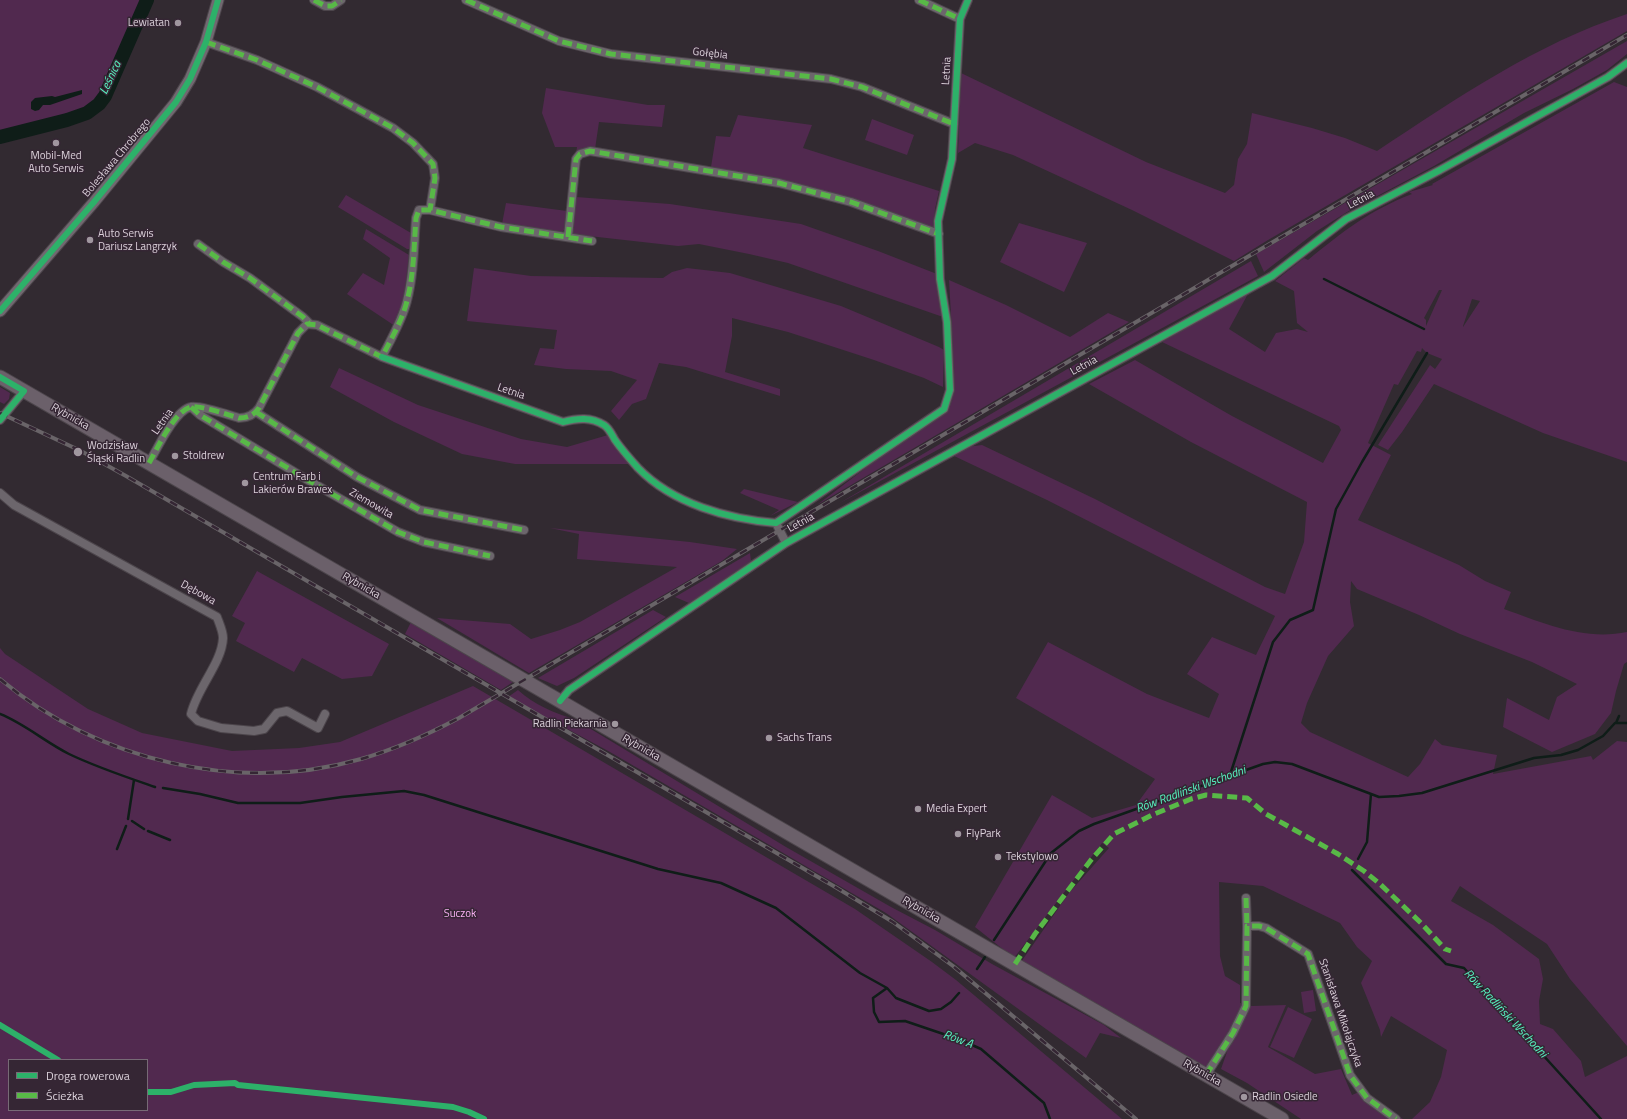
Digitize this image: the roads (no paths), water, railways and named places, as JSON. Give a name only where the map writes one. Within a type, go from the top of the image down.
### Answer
[{"type":"main road","name":"Rybnicka","points":[[0,377],[1282,1119]]},
{"type":"street","name":"Bolesława Chrobrego","points":[[0,311],[94,202],[176,102],[190,79],[206,42],[218,0]]},
{"type":"street","points":[[314,0],[325,6],[332,6],[341,0]]},
{"type":"street","name":"Gołębia","points":[[466,0],[569,44],[611,54],[831,79],[862,87],[954,124]]},
{"type":"street","points":[[919,0],[960,19]]},
{"type":"street","name":"Letnia","points":[[198,244],[223,262],[250,278],[309,323],[317,325],[382,357],[563,422],[577,419],[588,419],[605,426],[629,458],[654,484],[692,504],[760,522],[776,523],[944,409],[950,390],[946,322],[940,279],[938,221],[952,159],[960,19],[968,0]]},
{"type":"street","points":[[206,42],[257,60],[317,86],[393,128],[413,143],[433,164],[435,178],[430,210]]},
{"type":"street","name":"Letnia","points":[[560,701],[569,690],[786,543],[1272,276],[1346,219],[1440,170],[1608,77],[1627,63]]},
{"type":"street","points":[[568,237],[576,159],[580,154],[590,151],[779,183],[851,202],[939,234]]},
{"type":"street","points":[[382,357],[401,320],[409,293],[416,218],[419,210],[430,210],[501,227],[592,241]]},
{"type":"street","points":[[309,323],[305,325],[298,333],[256,412],[357,477],[420,510],[524,530]]},
{"type":"street","points":[[0,420],[24,391]]},
{"type":"street","name":"Letnia","points":[[149,463],[177,417],[190,407],[199,407],[239,418],[250,417],[256,412]]},
{"type":"street","name":"Ziemowita","points":[[190,407],[200,415],[293,471],[398,532],[424,542],[490,556]]},
{"type":"street","name":"Dębowa","points":[[0,493],[14,505],[218,617],[223,637],[220,653],[193,704],[191,714],[198,721],[221,728],[254,731],[264,729],[277,713],[287,711],[318,728],[325,714]]},
{"type":"street","points":[[776,523],[786,543]]},
{"type":"street","points":[[1206,1075],[1233,1033],[1246,1006],[1246,898]]},
{"type":"street","name":"Stanisława Mikołajczyka","points":[[1247,926],[1259,926],[1266,928],[1308,954],[1350,1075],[1367,1098],[1396,1119]]},
{"type":"waterway","name":"Leśnica","points":[[0,137],[67,120],[87,113],[99,104],[105,96],[147,0]]},
{"type":"waterway","points":[[1324,279],[1424,329]]},
{"type":"waterway","points":[[1230,775],[1273,642],[1290,620],[1313,610],[1336,509],[1362,462],[1427,353]]},
{"type":"waterway","points":[[0,714],[79,759],[155,787]]},
{"type":"waterway","points":[[1616,723],[1619,716]]},
{"type":"waterway","name":"Rów Radliński Wschodni","points":[[994,940],[1051,853],[1079,831],[1094,824],[1263,764],[1275,762],[1292,764],[1379,797],[1399,796],[1422,793],[1534,758],[1561,755],[1578,750],[1603,736],[1615,723],[1627,723]]},
{"type":"waterway","points":[[128,819],[134,780]]},
{"type":"waterway","points":[[163,788],[200,794],[238,803],[300,803],[404,791],[424,795],[658,869],[721,883],[776,908],[860,973],[887,988],[896,998],[929,1011],[941,1009],[951,1002],[959,993]]},
{"type":"waterway","name":"Rów Radliński Wschodni","points":[[1358,859],[1367,842],[1371,794]]},
{"type":"waterway","points":[[132,821],[144,829]]},
{"type":"waterway","points":[[117,849],[126,826]]},
{"type":"waterway","points":[[148,831],[170,840]]},
{"type":"waterway","name":"Rów Radliński Wschodni","points":[[1352,870],[1446,964],[1464,968],[1601,1119]]},
{"type":"waterway","name":"Rów Radliński Wschodni","points":[[977,969],[985,957]]},
{"type":"waterway","name":"Rów A","points":[[887,988],[873,998],[874,1012],[879,1022],[905,1021],[961,1040],[981,1049],[1044,1103],[1050,1119]]},
{"type":"railway","points":[[0,679],[38,707],[80,731],[125,750],[171,763],[219,771],[267,773],[314,769],[361,759],[399,746],[459,718],[1627,35]]},
{"type":"railway","points":[[0,413],[81,451],[126,476],[837,888],[893,922],[953,966],[1136,1119]]},
{"type":"place","name":"Lewiatan","points":[[178,23]]},
{"type":"place","name":"Mobil-Med Auto Serwis","points":[[56,143]]},
{"type":"place","name":"Auto Serwis Dariusz Langrzyk","points":[[90,240]]},
{"type":"place","name":"Wodzisław Śląski Radlin","points":[[78,452]]},
{"type":"place","name":"Stoldrew","points":[[175,456]]},
{"type":"place","name":"Centrum Farb i Lakierów Brawex","points":[[245,483]]},
{"type":"place","name":"Radlin Piekarnia","points":[[615,724]]},
{"type":"place","name":"Sachs Trans","points":[[769,738]]},
{"type":"place","name":"Media Expert","points":[[918,809]]},
{"type":"place","name":"FlyPark","points":[[958,834]]},
{"type":"place","name":"Tekstylowo","points":[[998,857]]},
{"type":"place","name":"Radlin Osiedle","points":[[1244,1097]]},
{"type":"park label","name":"Suczok","points":[[460,914]]}]
